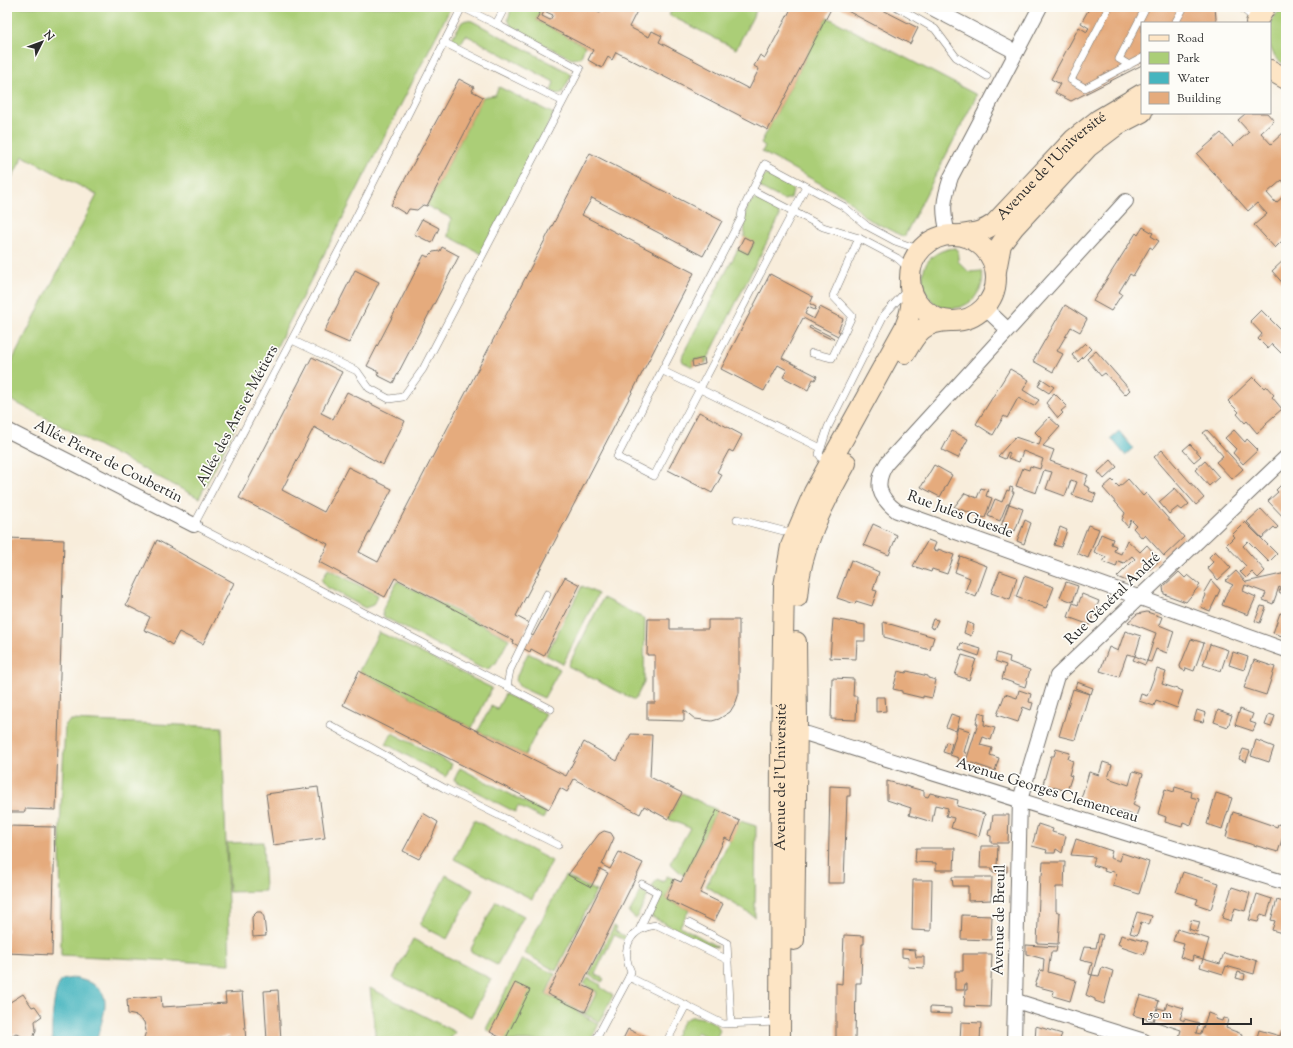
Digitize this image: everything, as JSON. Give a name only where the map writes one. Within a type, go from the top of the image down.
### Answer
[{"type":"street","points":[[930,7],[1016,52]]},
{"type":"street","points":[[955,235],[943,214],[945,196],[951,177],[1040,7]]},
{"type":"street","name":"Avenue de l'Université","points":[[955,235],[979,233],[990,227],[1074,139],[1098,120],[1141,95]]},
{"type":"street","name":"Avenue de l'Université","points":[[996,271],[998,253],[1006,235],[1074,160],[1103,135],[1141,113]]},
{"type":"street","name":"Rue Jules Guesde","points":[[1126,201],[1007,329],[887,463],[881,473],[879,484],[883,497],[889,505],[897,511],[1286,650]]},
{"type":"street","points":[[955,235],[974,239],[984,247],[992,258],[996,271],[996,284],[992,297],[985,308],[975,316],[963,320],[950,321],[936,318],[925,311],[916,300],[910,280],[912,261],[926,243],[936,237],[955,235]]},
{"type":"street","name":"Avenue de l'Université","points":[[787,1031],[780,743],[784,586],[791,546],[803,536],[815,522],[836,468],[912,312],[913,301],[910,280]]},
{"type":"street","points":[[985,308],[1007,329]]},
{"type":"street","name":"Avenue de l'Université","points":[[836,468],[916,333],[930,324],[950,321]]},
{"type":"street","name":"Allée Pierre de Coubertin","points":[[7,430],[194,525]]},
{"type":"street","name":"Rue Général André","points":[[1020,800],[1057,676],[1286,457]]},
{"type":"street","name":"Avenue de l'Université","points":[[787,1031],[797,734],[796,628],[798,582],[803,536]]},
{"type":"street","name":"Avenue Georges Clemenceau","points":[[797,734],[808,734],[1286,883]]},
{"type":"street","name":"Avenue de Breuil","points":[[1014,1041],[1020,800]]},
{"type":"street","points":[[1016,1001],[1144,1041]]},
{"type":"lane","points":[[292,340],[357,371],[369,388],[389,399],[403,397],[423,369],[580,69],[462,7]]},
{"type":"lane","name":"Allée des Arts et Métiers","points":[[194,525],[292,340],[462,7]]},
{"type":"lane","points":[[496,24],[505,7]]},
{"type":"lane","points":[[897,7],[935,29],[956,57],[987,76]]},
{"type":"lane","points":[[1109,7],[1071,80],[1085,88],[1141,59]]},
{"type":"lane","points":[[1129,65],[1119,59],[1146,7]]},
{"type":"lane","points":[[1176,22],[1184,7]]},
{"type":"lane","points":[[1241,7],[1259,17]]},
{"type":"lane","points":[[443,42],[562,101]]},
{"type":"lane","points":[[806,187],[654,476],[617,458],[742,218],[742,211],[765,164],[843,206],[867,226],[904,245],[912,247],[926,243]]},
{"type":"lane","points":[[752,190],[823,227],[859,238],[897,258],[904,264],[910,280],[884,315],[828,427],[819,454],[823,460],[836,468]]},
{"type":"lane","points":[[812,353],[832,358],[852,316],[833,296],[859,238]]},
{"type":"lane","points":[[663,370],[699,390],[821,448]]},
{"type":"lane","points":[[737,519],[803,536]]},
{"type":"lane","points":[[194,525],[551,708]]},
{"type":"lane","points":[[507,686],[510,670],[547,594]]},
{"type":"lane","points":[[330,725],[444,788],[558,845]]},
{"type":"lane","points":[[594,1041],[629,977],[631,972],[626,955],[627,946],[632,937],[639,930],[657,892],[642,884]]},
{"type":"lane","points":[[689,923],[728,944],[731,1023]]},
{"type":"lane","points":[[639,930],[648,926],[657,925],[728,960]]},
{"type":"lane","points":[[629,977],[723,1024],[731,1023],[787,1031]]},
{"type":"lane","points":[[667,1041],[686,1005]]},
{"type":"green space","points":[[7,7],[451,7],[199,498],[7,398],[7,371],[97,195],[23,156],[7,188]]},
{"type":"green space","points":[[512,7],[543,7],[536,20],[585,46],[581,57],[572,59],[512,28],[508,19]]},
{"type":"green space","points":[[673,7],[758,7],[736,49],[669,15]]},
{"type":"green space","points":[[1286,7],[1286,65],[1278,60],[1271,48],[1271,24],[1278,12]]},
{"type":"green space","points":[[827,17],[977,95],[904,237],[866,218],[845,197],[762,152],[765,146],[761,143]]},
{"type":"green space","points":[[466,20],[472,21],[568,72],[571,76],[562,93],[557,94],[551,91],[554,82],[466,35],[461,43],[458,43],[452,38],[462,22]]},
{"type":"green space","points":[[499,87],[554,114],[482,254],[448,236],[451,218],[427,206],[483,97],[495,95]]},
{"type":"green space","points":[[766,175],[778,178],[785,182],[793,191],[791,198],[784,200],[761,188],[759,184],[760,179]]},
{"type":"green space","points":[[756,199],[777,210],[779,213],[779,218],[705,364],[704,358],[692,361],[693,367],[683,362],[683,354],[738,249],[748,254],[754,243],[744,237],[746,210],[751,201]]},
{"type":"green space","points":[[954,248],[958,250],[958,261],[969,272],[981,271],[983,280],[978,292],[970,302],[960,307],[946,308],[935,304],[928,295],[923,284],[923,272],[928,261],[938,253]]},
{"type":"green space","points":[[328,569],[378,595],[373,605],[365,608],[325,586],[322,580]]},
{"type":"green space","points":[[397,581],[509,639],[496,663],[488,669],[481,668],[384,617],[382,611]]},
{"type":"green space","points":[[582,586],[598,594],[563,664],[546,655]]},
{"type":"green space","points":[[603,598],[645,619],[644,682],[635,700],[568,666]]},
{"type":"green space","points":[[379,632],[492,688],[472,728],[359,671]]},
{"type":"green space","points":[[528,653],[560,669],[544,698],[520,687],[515,680]]},
{"type":"green space","points":[[505,694],[546,714],[525,755],[478,731],[491,706],[497,709]]},
{"type":"green space","points":[[71,720],[222,727],[230,964],[61,955],[60,828],[65,725]]},
{"type":"green space","points":[[392,733],[452,764],[446,777],[386,744]]},
{"type":"green space","points":[[460,768],[546,813],[543,819],[518,806],[515,812],[454,780]]},
{"type":"green space","points":[[682,793],[717,810],[684,876],[670,863],[690,828],[668,819]]},
{"type":"green space","points":[[474,820],[552,861],[532,899],[454,859]]},
{"type":"green space","points":[[740,821],[756,826],[755,917],[706,886]]},
{"type":"green space","points":[[263,842],[265,891],[229,892],[227,843]]},
{"type":"green space","points":[[446,875],[473,890],[447,939],[420,925]]},
{"type":"green space","points":[[565,876],[596,891],[556,971],[524,953]]},
{"type":"green space","points":[[667,876],[674,879],[666,899],[689,910],[680,926],[718,947],[710,946],[648,915],[659,892],[652,887],[657,879],[663,882]]},
{"type":"green space","points":[[641,891],[648,895],[636,919],[629,913]]},
{"type":"green space","points":[[496,901],[524,916],[497,965],[470,951]]},
{"type":"green space","points":[[614,926],[617,928],[615,931],[626,937],[625,940],[614,935],[595,974],[604,979],[602,982],[589,975]]},
{"type":"green space","points":[[413,939],[491,979],[471,1017],[393,978]]},
{"type":"green space","points":[[522,959],[555,974],[546,994],[578,1010],[578,1013],[599,1024],[590,1041],[509,1041],[486,1029]]},
{"type":"green space","points":[[588,978],[601,985],[600,987],[613,995],[600,1022],[580,1012],[586,1013],[597,992],[584,984]]},
{"type":"green space","points":[[370,988],[455,1032],[449,1041],[376,1041]]},
{"type":"green space","points":[[691,1017],[699,1017],[708,1020],[718,1027],[720,1030],[715,1041],[697,1032],[694,1038],[699,1041],[672,1041],[684,1020]]},
{"type":"water","points":[[1119,431],[1133,448],[1125,455],[1111,438]]},
{"type":"water","points":[[73,978],[97,986],[102,992],[105,1000],[103,1018],[96,1041],[52,1041],[52,1018],[56,991],[62,980]]},
{"type":"building","points":[[543,7],[588,7],[600,13],[604,7],[639,7],[629,27],[649,37],[652,31],[662,36],[659,42],[749,89],[759,69],[754,66],[760,55],[765,58],[792,7],[832,7],[768,130],[616,52],[612,60],[608,57],[602,68],[588,60],[593,50],[536,20]],"holes":[[[544,11],[553,15],[550,20],[542,16]]]},
{"type":"building","points":[[840,7],[877,7],[918,28],[910,44]]},
{"type":"building","points":[[1090,7],[1215,7],[1216,19],[1214,22],[1141,22],[1141,66],[1071,101],[1055,93],[1060,84],[1051,79],[1079,27],[1087,32],[1089,28],[1081,23]]},
{"type":"building","points":[[459,79],[474,87],[472,91],[483,97],[427,206],[423,205],[417,210],[409,209],[406,214],[391,205]]},
{"type":"building","points":[[1245,114],[1268,114],[1274,121],[1261,133],[1271,144],[1284,132],[1286,134],[1286,185],[1282,180],[1267,193],[1276,203],[1286,194],[1286,237],[1275,248],[1254,225],[1267,214],[1257,203],[1248,211],[1197,154],[1221,133],[1233,146],[1249,132],[1238,120]]},
{"type":"building","points":[[590,153],[722,221],[703,256],[592,198],[582,215],[694,273],[516,616],[529,623],[525,631],[533,636],[565,577],[580,585],[544,656],[531,649],[530,652],[513,643],[514,640],[395,578],[385,597],[319,562],[328,544],[239,498],[312,357],[342,372],[321,413],[333,419],[347,392],[405,421],[383,465],[314,427],[282,490],[324,512],[348,467],[392,489],[359,552],[378,562]]},
{"type":"building","points":[[422,219],[439,228],[432,243],[414,234]]},
{"type":"building","points":[[1143,227],[1153,233],[1151,236],[1159,241],[1153,249],[1150,247],[1133,276],[1130,274],[1119,292],[1122,294],[1111,311],[1093,301],[1136,233],[1138,235]]},
{"type":"building","points":[[744,237],[754,242],[748,254],[738,249]]},
{"type":"building","points":[[442,247],[459,256],[393,383],[377,375],[379,372],[367,366],[424,255],[428,257],[433,252],[440,251]]},
{"type":"building","points":[[1286,258],[1286,287],[1272,271]]},
{"type":"building","points":[[355,270],[379,282],[349,343],[324,332]]},
{"type":"building","points":[[770,274],[813,297],[810,304],[816,307],[815,310],[808,307],[805,314],[814,319],[820,307],[843,319],[838,331],[840,332],[838,336],[803,318],[782,358],[817,376],[815,380],[813,379],[808,390],[783,377],[787,370],[778,365],[764,391],[721,369]]},
{"type":"building","points":[[1065,305],[1087,319],[1080,332],[1071,327],[1057,351],[1063,354],[1053,372],[1033,361]]},
{"type":"building","points":[[1261,310],[1284,333],[1286,331],[1286,348],[1281,353],[1272,344],[1268,349],[1258,339],[1262,334],[1250,321]]},
{"type":"building","points":[[810,326],[834,338],[833,340],[809,328]]},
{"type":"building","points":[[1085,343],[1091,349],[1078,362],[1072,355]]},
{"type":"building","points":[[1096,351],[1130,390],[1125,395],[1105,373],[1101,376],[1087,359]]},
{"type":"building","points":[[704,358],[705,364],[693,367],[692,361]]},
{"type":"building","points":[[1010,369],[1029,380],[1023,390],[1039,400],[1034,406],[1018,398],[1007,418],[1004,416],[993,435],[976,424]]},
{"type":"building","points":[[1253,377],[1264,388],[1266,386],[1274,395],[1272,397],[1282,409],[1257,433],[1247,421],[1245,423],[1237,414],[1239,412],[1228,401]]},
{"type":"building","points":[[1042,379],[1054,387],[1049,393],[1038,386]]},
{"type":"building","points":[[1054,393],[1067,406],[1061,411],[1063,413],[1058,418],[1046,403]]},
{"type":"building","points":[[699,412],[742,435],[733,452],[729,450],[717,472],[722,475],[712,493],[668,470]]},
{"type":"building","points":[[1049,417],[1060,427],[1043,446],[1054,450],[1050,461],[1088,475],[1084,485],[1090,488],[1089,491],[1096,494],[1093,502],[1072,495],[1077,482],[1071,480],[1065,496],[1046,489],[1052,472],[1044,470],[1036,493],[1016,486],[1023,468],[1029,470],[1030,466],[1040,469],[1043,459],[1023,451],[1019,462],[1008,458],[1010,453],[1008,452],[1005,459],[998,456],[1015,437],[1039,445],[1041,438],[1035,432]]},
{"type":"building","points":[[1207,430],[1243,469],[1232,479],[1216,462],[1223,456],[1203,433]]},
{"type":"building","points":[[1234,430],[1245,442],[1247,439],[1258,450],[1243,464],[1233,453],[1236,449],[1225,438]]},
{"type":"building","points":[[952,431],[968,439],[958,458],[942,450]]},
{"type":"building","points":[[1190,444],[1201,456],[1194,462],[1183,450]]},
{"type":"building","points":[[1162,450],[1204,498],[1196,505],[1154,457]]},
{"type":"building","points":[[1111,460],[1117,467],[1104,479],[1098,472]]},
{"type":"building","points":[[1205,461],[1219,477],[1209,486],[1195,470]]},
{"type":"building","points":[[934,465],[952,475],[940,497],[921,487]]},
{"type":"building","points":[[1128,479],[1143,496],[1146,493],[1184,537],[1164,556],[1145,535],[1142,538],[1133,528],[1136,525],[1131,520],[1128,527],[1122,520],[1125,513],[1103,488],[1112,480],[1119,487]]},
{"type":"building","points":[[1286,480],[1286,520],[1268,501],[1278,492],[1276,490]]},
{"type":"building","points":[[1010,487],[1013,488],[1012,492],[1014,492],[1009,504],[1007,504],[1000,521],[988,516],[995,499],[1002,502],[1007,490],[1009,491]]},
{"type":"building","points":[[981,488],[988,490],[986,496],[992,498],[985,518],[954,507],[965,493],[977,498]]},
{"type":"building","points":[[1175,488],[1189,504],[1182,510],[1178,507],[1169,514],[1159,502]]},
{"type":"building","points":[[1009,504],[1023,509],[1015,531],[1001,526]]},
{"type":"building","points":[[1261,509],[1278,527],[1276,529],[1274,527],[1262,538],[1247,522]]},
{"type":"building","points":[[1025,520],[1031,523],[1024,544],[1017,541]]},
{"type":"building","points":[[1245,522],[1277,554],[1269,562],[1248,541],[1243,546],[1265,571],[1258,578],[1252,572],[1246,578],[1240,572],[1246,566],[1226,545],[1234,537],[1232,535]]},
{"type":"building","points":[[873,524],[897,535],[889,555],[864,545]]},
{"type":"building","points":[[1088,525],[1099,529],[1088,558],[1077,553]]},
{"type":"building","points":[[1060,527],[1067,530],[1061,547],[1054,545]]},
{"type":"building","points":[[1101,534],[1113,539],[1111,544],[1116,546],[1114,551],[1121,554],[1127,540],[1140,552],[1147,545],[1160,560],[1140,579],[1129,582],[1117,577],[1135,559],[1132,556],[1124,563],[1118,561],[1116,567],[1103,562],[1106,557],[1094,552]]},
{"type":"building","points":[[7,538],[64,540],[56,810],[25,809],[25,812],[7,812]]},
{"type":"building","points":[[157,540],[234,583],[203,644],[179,632],[172,645],[161,637],[144,630],[150,617],[126,605]]},
{"type":"building","points":[[928,540],[936,543],[933,550],[938,551],[938,549],[954,555],[947,574],[932,569],[931,572],[913,566]]},
{"type":"building","points":[[1215,551],[1231,568],[1218,580],[1207,568],[1213,562],[1209,557]]},
{"type":"building","points":[[960,556],[987,566],[976,597],[965,592],[970,578],[955,572]]},
{"type":"building","points":[[851,560],[879,572],[873,590],[877,591],[872,606],[856,601],[855,604],[837,598]]},
{"type":"building","points":[[1000,571],[1017,577],[1010,600],[991,593]]},
{"type":"building","points":[[1236,571],[1246,582],[1286,573],[1286,596],[1279,592],[1281,588],[1279,587],[1273,604],[1263,600],[1266,593],[1245,585],[1243,591],[1256,597],[1248,615],[1222,605],[1227,592],[1233,585],[1225,581]]},
{"type":"building","points":[[1179,572],[1185,578],[1188,575],[1200,585],[1186,602],[1164,594],[1163,587]]},
{"type":"building","points":[[1024,576],[1054,587],[1046,608],[1016,597]]},
{"type":"building","points":[[1211,580],[1220,590],[1210,611],[1201,607],[1206,595],[1204,592]]},
{"type":"building","points":[[1066,582],[1078,586],[1073,602],[1060,597]]},
{"type":"building","points":[[1082,594],[1099,601],[1090,625],[1068,617],[1073,603],[1078,605]]},
{"type":"building","points":[[1261,606],[1266,607],[1260,623],[1255,621]]},
{"type":"building","points":[[1147,612],[1162,617],[1159,625],[1174,631],[1167,653],[1156,649],[1151,662],[1147,661],[1156,633],[1128,622],[1137,614]]},
{"type":"building","points":[[1280,613],[1286,615],[1286,625],[1282,636],[1273,633]]},
{"type":"building","points":[[648,619],[670,619],[670,629],[708,629],[708,620],[739,620],[739,693],[730,712],[719,719],[712,721],[695,719],[684,710],[684,721],[647,720],[647,703],[655,703],[655,655],[647,655]]},
{"type":"building","points":[[833,619],[865,625],[865,641],[857,641],[856,659],[830,658]]},
{"type":"building","points":[[933,619],[938,620],[934,629],[930,627]]},
{"type":"building","points":[[883,622],[934,637],[930,650],[884,637]]},
{"type":"building","points":[[967,622],[974,625],[971,636],[964,633]]},
{"type":"building","points":[[1125,631],[1141,636],[1135,656],[1127,654],[1119,677],[1100,671],[1109,647],[1118,651]]},
{"type":"building","points":[[1191,639],[1204,643],[1194,671],[1186,668],[1185,671],[1181,669],[1180,666]]},
{"type":"building","points":[[961,643],[981,649],[979,656],[959,649]]},
{"type":"building","points":[[1210,644],[1228,650],[1221,671],[1203,665]]},
{"type":"building","points":[[1233,652],[1248,657],[1244,670],[1229,665]]},
{"type":"building","points":[[997,653],[1010,657],[1009,662],[1030,670],[1025,687],[1002,679],[1006,665],[995,661]]},
{"type":"building","points":[[962,655],[976,659],[969,680],[955,675]]},
{"type":"building","points":[[1135,656],[1147,661],[1145,665],[1133,660]]},
{"type":"building","points":[[1254,660],[1275,667],[1266,695],[1244,688]]},
{"type":"building","points":[[1157,669],[1166,672],[1162,684],[1183,691],[1177,708],[1156,700],[1154,706],[1139,701],[1141,694],[1147,696]]},
{"type":"building","points":[[359,671],[566,776],[584,742],[617,761],[631,734],[652,735],[650,777],[682,793],[668,819],[644,806],[640,814],[574,779],[567,792],[560,788],[549,809],[343,705]]},
{"type":"building","points":[[898,671],[906,673],[907,671],[928,676],[928,678],[936,680],[932,698],[923,696],[923,698],[902,693],[902,691],[893,689]]},
{"type":"building","points":[[832,678],[854,679],[853,696],[857,696],[856,720],[831,719]]},
{"type":"building","points":[[1077,682],[1093,688],[1091,694],[1075,688]]},
{"type":"building","points":[[1073,689],[1089,694],[1075,740],[1059,736]]},
{"type":"building","points":[[1019,690],[1031,694],[1029,702],[1033,703],[1031,710],[1023,707],[1018,722],[997,715],[1005,694],[1017,698]]},
{"type":"building","points":[[876,697],[885,697],[886,711],[876,712]]},
{"type":"building","points":[[1240,709],[1253,714],[1250,722],[1256,724],[1253,731],[1235,725]]},
{"type":"building","points":[[1197,710],[1206,713],[1203,722],[1194,720]]},
{"type":"building","points":[[1218,710],[1232,715],[1228,727],[1214,722]]},
{"type":"building","points":[[979,712],[985,714],[984,725],[995,728],[991,740],[983,737],[980,745],[992,748],[990,755],[999,758],[995,771],[966,761],[978,724],[976,723]]},
{"type":"building","points":[[951,714],[960,717],[956,731],[946,727]]},
{"type":"building","points":[[1269,714],[1275,716],[1271,727],[1265,725]]},
{"type":"building","points":[[958,727],[970,731],[964,752],[966,753],[963,763],[958,762],[959,758],[950,755]]},
{"type":"building","points":[[1256,740],[1274,747],[1269,762],[1251,756]]},
{"type":"building","points":[[946,742],[952,743],[949,754],[943,752]]},
{"type":"building","points":[[1056,749],[1070,753],[1068,759],[1073,761],[1069,775],[1072,776],[1067,791],[1043,784],[1051,756],[1054,756]]},
{"type":"building","points":[[1243,749],[1250,751],[1246,762],[1239,759]]},
{"type":"building","points":[[1103,762],[1112,765],[1108,778],[1129,785],[1133,771],[1143,774],[1133,805],[1139,808],[1136,816],[1099,805],[1099,807],[1080,802],[1089,772],[1099,775]]},
{"type":"building","points":[[887,781],[924,791],[924,796],[928,797],[930,793],[958,800],[957,806],[985,814],[979,836],[951,828],[954,818],[946,816],[948,808],[935,805],[932,822],[909,815],[911,808],[887,800]]},
{"type":"building","points":[[830,786],[850,787],[850,796],[847,796],[844,883],[828,883]]},
{"type":"building","points":[[318,787],[325,838],[273,845],[266,794]]},
{"type":"building","points":[[1175,787],[1192,792],[1191,797],[1199,799],[1191,825],[1183,822],[1182,827],[1165,822],[1166,817],[1158,814],[1165,789],[1174,792]]},
{"type":"building","points":[[1216,793],[1232,798],[1222,829],[1207,824]]},
{"type":"building","points":[[717,810],[740,821],[731,841],[725,838],[700,893],[723,904],[714,922],[666,899],[674,879],[681,882]]},
{"type":"building","points":[[1233,812],[1277,827],[1278,824],[1286,827],[1278,852],[1226,837]]},
{"type":"building","points":[[423,813],[438,822],[432,837],[419,859],[403,851]]},
{"type":"building","points":[[993,815],[1009,815],[1008,843],[991,843],[991,836],[988,835],[989,830],[991,830]]},
{"type":"building","points":[[1038,824],[1053,829],[1052,832],[1066,836],[1062,853],[1056,849],[1055,853],[1046,853],[1047,850],[1032,846]]},
{"type":"building","points":[[7,826],[55,827],[52,955],[7,953]]},
{"type":"building","points":[[604,831],[611,833],[614,838],[602,865],[610,869],[619,852],[643,863],[582,985],[595,991],[585,1012],[547,994],[608,873],[600,869],[591,887],[568,875],[599,834]]},
{"type":"building","points":[[1076,839],[1112,851],[1110,858],[1120,861],[1122,853],[1149,862],[1139,894],[1113,886],[1117,873],[1104,871],[1105,869],[1093,865],[1095,857],[1071,855]]},
{"type":"building","points":[[981,846],[998,846],[997,866],[1007,866],[1007,872],[992,872],[992,868],[980,868]]},
{"type":"building","points":[[916,848],[955,848],[954,870],[936,870],[936,863],[915,862]]},
{"type":"building","points":[[1043,862],[1065,862],[1064,887],[1056,887],[1056,911],[1060,913],[1058,944],[1037,943],[1040,876],[1042,876]]},
{"type":"building","points":[[1183,872],[1219,883],[1211,909],[1196,904],[1198,899],[1176,892]]},
{"type":"building","points":[[952,877],[992,877],[991,900],[968,901],[968,886],[953,886]]},
{"type":"building","points":[[913,880],[932,880],[931,931],[912,930]]},
{"type":"building","points":[[1232,887],[1250,893],[1245,911],[1235,908],[1231,921],[1222,918]]},
{"type":"building","points":[[1257,894],[1272,899],[1267,916],[1261,914],[1258,922],[1249,920]]},
{"type":"building","points":[[1277,900],[1286,903],[1285,934],[1272,930],[1275,921],[1271,920]]},
{"type":"building","points":[[257,912],[261,912],[264,917],[266,936],[253,937],[252,917]]},
{"type":"building","points":[[1137,912],[1152,916],[1149,925],[1141,922],[1137,935],[1130,933]]},
{"type":"building","points":[[962,915],[992,916],[991,940],[961,939]]},
{"type":"building","points":[[1191,920],[1200,922],[1197,932],[1189,929]]},
{"type":"building","points":[[1177,929],[1209,939],[1203,959],[1193,956],[1192,961],[1180,957],[1184,944],[1173,941]]},
{"type":"building","points":[[1099,934],[1103,935],[1092,975],[1089,974],[1092,963],[1080,960],[1084,947],[1096,948]]},
{"type":"building","points":[[844,935],[864,936],[864,944],[862,944],[861,983],[856,983],[855,1041],[836,1041],[836,983],[842,984]]},
{"type":"building","points":[[1121,935],[1148,942],[1144,955],[1121,947],[1122,946],[1118,944]]},
{"type":"building","points":[[1026,945],[1057,947],[1056,952],[1051,952],[1048,972],[1076,980],[1070,1001],[1053,996],[1054,991],[1035,986],[1040,970],[1043,971],[1044,959],[1026,954]]},
{"type":"building","points":[[902,949],[915,950],[916,957],[924,957],[924,968],[908,967],[909,958],[902,957]]},
{"type":"building","points":[[1224,953],[1238,957],[1239,955],[1257,961],[1254,974],[1226,966],[1223,974],[1200,967],[1203,959],[1220,964]]},
{"type":"building","points":[[963,954],[992,954],[990,1007],[964,1006],[967,984],[965,984],[964,990],[955,990],[955,971],[963,971]]},
{"type":"building","points":[[1102,967],[1113,971],[1104,1004],[1095,1001],[1095,999],[1086,995],[1092,975],[1099,976]]},
{"type":"building","points":[[1238,972],[1245,974],[1244,980],[1236,978]]},
{"type":"building","points":[[515,983],[530,990],[505,1040],[490,1032]]},
{"type":"building","points":[[278,990],[281,1041],[267,1041],[264,991]]},
{"type":"building","points":[[242,992],[246,1041],[229,1041],[229,1036],[213,1038],[213,1041],[181,1041],[180,1039],[143,1041],[146,1031],[144,1022],[137,1016],[128,1014],[127,999],[161,996],[162,1007],[226,1003],[225,993]]},
{"type":"building","points":[[23,994],[32,1007],[35,1006],[42,1016],[35,1021],[36,1030],[33,1039],[24,1038],[16,1033],[9,1037],[7,1034],[7,1004]]},
{"type":"building","points":[[1140,995],[1159,1001],[1153,1021],[1133,1015]]},
{"type":"building","points":[[1167,1003],[1184,1008],[1180,1019],[1199,1023],[1196,1033],[1201,1034],[1208,1013],[1216,1016],[1215,1019],[1222,1021],[1223,1018],[1228,1019],[1226,1028],[1242,1034],[1240,1041],[1213,1041],[1201,1037],[1200,1041],[1178,1041],[1181,1030],[1154,1021],[1158,1008],[1165,1010]]},
{"type":"building","points":[[930,1007],[951,1008],[951,1014],[930,1013]]},
{"type":"building","points":[[961,1022],[981,1023],[980,1041],[960,1041]]},
{"type":"building","points":[[1036,1026],[1062,1034],[1059,1041],[1035,1041]]},
{"type":"building","points":[[628,1029],[652,1041],[622,1041]]},
{"type":"building","points":[[1259,1030],[1280,1036],[1282,1030],[1286,1031],[1286,1041],[1256,1041]]}]
